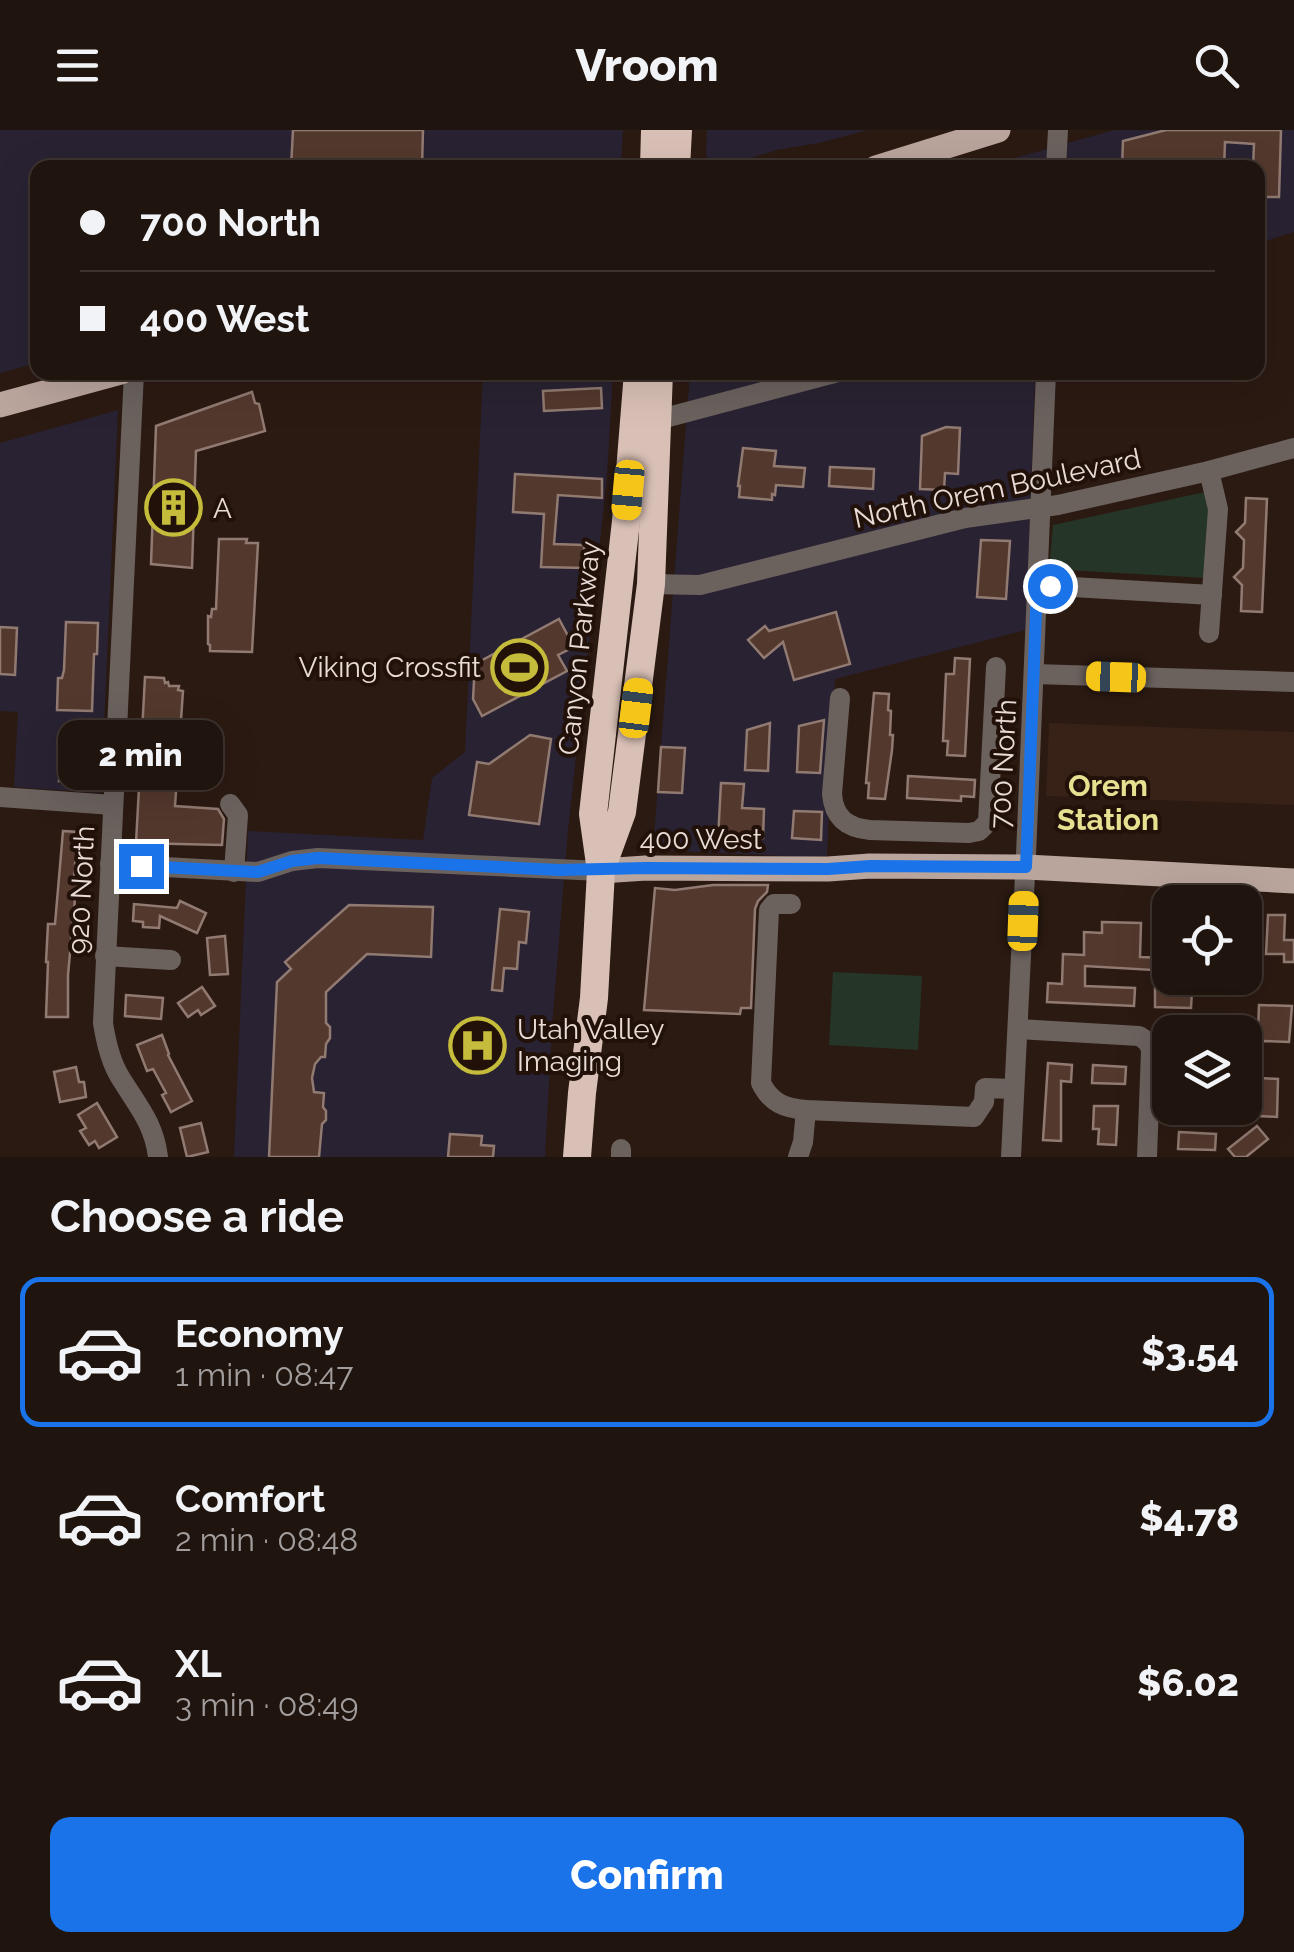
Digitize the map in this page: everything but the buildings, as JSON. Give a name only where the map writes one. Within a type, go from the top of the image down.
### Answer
[{"type":"highway","points":[[654,160],[656,130]]},
{"type":"highway","points":[[676,160],[678,130]]},
{"type":"highway","name":"Canyon Parkway","points":[[577,1157],[594,998],[601,870],[592,814],[626,521],[637,380]]},
{"type":"highway","name":"Canyon Parkway","points":[[601,870],[622,812],[651,584],[660,380]]},
{"type":"main road","points":[[902,160],[998,130]]},
{"type":"main road","points":[[0,405],[92,380]]},
{"type":"main road","name":"400 West","points":[[601,870],[1026,867],[1294,881]]},
{"type":"street","points":[[1056,160],[1058,130]]},
{"type":"street","name":"920 North","points":[[134,380],[102,1023],[120,1077],[139,1103],[158,1157]]},
{"type":"street","points":[[657,420],[808,380]]},
{"type":"street","name":"700 North","points":[[1010,1157],[1046,380]]},
{"type":"street","name":"North Orem Boulevard","points":[[651,584],[700,585],[965,518],[1040,508],[1210,471],[1294,448]]},
{"type":"street","points":[[1210,471],[1218,508],[1210,633]]},
{"type":"street","points":[[1037,586],[1212,594]]},
{"type":"street","points":[[840,698],[832,804],[844,822],[870,830],[979,831],[988,822],[996,666]]},
{"type":"street","points":[[1034,674],[1294,682]]},
{"type":"street","points":[[0,798],[114,805]]},
{"type":"street","points":[[230,804],[238,815],[234,872]]},
{"type":"street","points":[[870,830],[870,866]]},
{"type":"street","name":"400 West","points":[[110,864],[258,872],[318,858],[601,870]]},
{"type":"street","points":[[790,904],[774,904],[769,910],[760,1082],[770,1098],[781,1106],[806,1110],[974,1117],[984,1102],[985,1088],[1014,1089]]},
{"type":"street","points":[[106,956],[171,960]]},
{"type":"street","points":[[1018,1029],[1140,1036],[1150,1044],[1152,1056]]},
{"type":"street","points":[[798,1157],[804,1142],[806,1110]]},
{"type":"street","points":[[1147,1157],[1154,1125]]},
{"type":"shaded area","points":[[0,130],[623,130],[621,160],[30,160],[30,365],[0,373]]},
{"type":"shaded area","points":[[707,130],[868,130],[745,160],[709,160]]},
{"type":"shaded area","points":[[1114,130],[1294,130],[1294,232],[1265,241],[1265,160],[1008,160]]},
{"type":"shaded area","points":[[483,380],[613,380],[607,477],[568,830],[545,1157],[234,1157],[248,831],[423,840],[432,778],[465,752]]},
{"type":"shaded area","points":[[689,380],[1035,380],[1026,630],[835,679],[827,856],[653,850]]},
{"type":"shaded area","points":[[118,410],[101,793],[14,787],[18,712],[0,711],[0,443]]},
{"type":"shaded area","points":[[1049,723],[1294,732],[1294,805],[1046,796]]},
{"type":"green space","points":[[1205,492],[1211,514],[1206,578],[1049,569],[1053,525]]},
{"type":"green space","points":[[833,972],[922,976],[918,1050],[829,1045]]},
{"type":"place","name":"A","points":[[174,508]]},
{"type":"place","name":"Viking Crossfit","points":[[520,667]]},
{"type":"place","name":"Utah Valley Imaging","points":[[478,1045]]},
{"type":"district","name":"Orem Station","points":[[1108,803]]},
{"type":"route","points":[[141,866],[258,872],[318,858],[559,870],[1026,867],[1037,586],[1050,586]]}]
